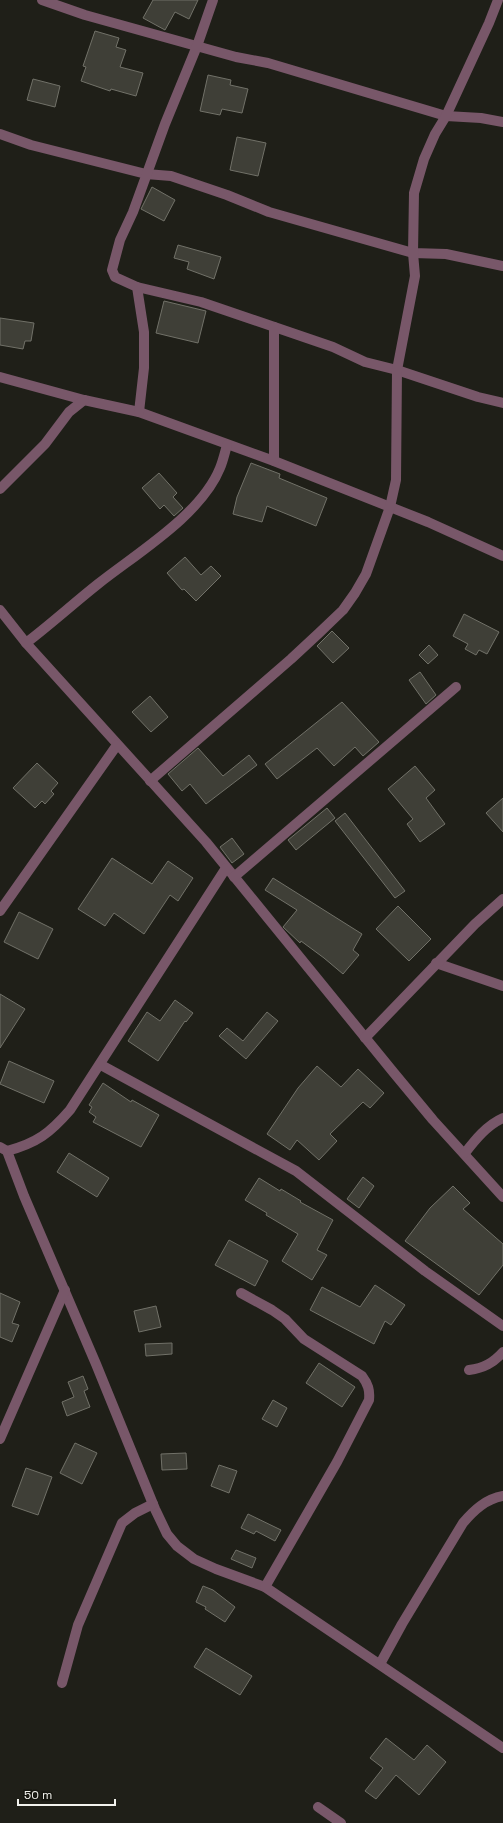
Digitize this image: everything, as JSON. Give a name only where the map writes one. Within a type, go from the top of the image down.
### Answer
[{"type":"street","points":[[42,0],[84,15],[197,46],[268,63],[446,116],[481,118],[503,122]]},
{"type":"street","points":[[213,0],[197,46],[146,174],[133,212],[120,240],[112,270],[115,277],[137,287],[200,302],[274,326],[333,347],[365,362],[397,370],[478,397],[503,403]]},
{"type":"street","points":[[150,780],[291,659],[343,610],[355,594],[366,574],[390,507],[396,480],[397,370],[414,288],[415,276],[413,253],[414,193],[424,159],[446,116],[498,0]]},
{"type":"street","points":[[0,134],[31,145],[146,174],[171,176],[269,212],[413,253],[446,254],[503,266]]},
{"type":"street","points":[[137,287],[144,332],[144,368],[139,412]]},
{"type":"street","points":[[274,326],[274,461]]},
{"type":"street","points":[[0,377],[84,400],[139,412],[274,461],[428,522],[503,556]]},
{"type":"street","points":[[0,489],[14,477],[45,444],[69,412],[84,400]]},
{"type":"street","points":[[26,643],[98,584],[157,540],[182,518],[204,494],[220,469],[227,445]]},
{"type":"street","points":[[0,610],[26,643],[150,780],[234,877],[433,1120],[465,1153],[503,1198]]},
{"type":"street","points":[[234,877],[456,687]]},
{"type":"street","points":[[0,911],[34,860],[117,745]]},
{"type":"street","points":[[226,868],[101,1065],[70,1110],[56,1127],[34,1143],[4,1149],[65,1290],[152,1504],[167,1534],[177,1546],[194,1559],[216,1569],[266,1587],[503,1748]]},
{"type":"street","points":[[365,1038],[436,963],[503,898]]},
{"type":"street","points":[[436,963],[503,986]]},
{"type":"street","points":[[101,1065],[296,1171],[425,1271],[503,1326]]},
{"type":"street","points":[[465,1153],[478,1136],[496,1121],[503,1118]]},
{"type":"street","points":[[0,1439],[65,1290]]},
{"type":"street","points":[[241,1293],[272,1310],[284,1319],[304,1339],[362,1376],[367,1381],[370,1391],[369,1400],[337,1462],[266,1587]]},
{"type":"street","points":[[469,1370],[489,1365],[503,1352]]},
{"type":"street","points":[[380,1664],[402,1624],[463,1523],[473,1511],[482,1504],[494,1498],[503,1496]]},
{"type":"street","points":[[62,1683],[78,1626],[122,1523],[135,1513],[152,1504]]},
{"type":"street","points":[[318,1807],[341,1823]]},
{"type":"building","points":[[153,0],[198,0],[189,19],[175,12],[165,30],[143,18]]},
{"type":"building","points":[[95,31],[119,38],[116,47],[126,50],[120,67],[143,73],[136,96],[111,89],[110,91],[81,81],[86,67],[83,66]]},
{"type":"building","points":[[208,75],[231,80],[230,85],[248,89],[242,113],[222,109],[220,115],[200,111]]},
{"type":"building","points":[[33,79],[60,86],[55,107],[27,100]]},
{"type":"building","points":[[237,137],[266,143],[258,176],[230,170]]},
{"type":"building","points":[[152,187],[175,200],[164,221],[141,209]]},
{"type":"building","points":[[178,245],[221,257],[214,279],[187,269],[189,262],[174,258]]},
{"type":"building","points":[[164,301],[206,311],[198,343],[156,333]]},
{"type":"building","points":[[0,318],[34,323],[31,341],[25,341],[23,349],[0,345]]},
{"type":"building","points":[[251,463],[280,474],[279,478],[327,498],[316,526],[267,506],[262,522],[233,514],[237,497]]},
{"type":"building","points":[[159,473],[177,493],[173,497],[183,508],[174,516],[164,505],[160,509],[142,488]]},
{"type":"building","points":[[185,557],[201,575],[211,566],[221,576],[196,601],[184,589],[182,590],[167,573]]},
{"type":"building","points":[[464,614],[499,632],[487,654],[479,650],[476,655],[465,649],[468,644],[453,636]]},
{"type":"building","points":[[332,631],[349,648],[333,663],[317,646]]},
{"type":"building","points":[[429,645],[438,655],[428,664],[419,655]]},
{"type":"building","points":[[420,672],[436,695],[426,704],[409,680]]},
{"type":"building","points":[[150,696],[168,717],[151,732],[132,712]]},
{"type":"building","points":[[342,702],[379,742],[363,756],[355,747],[334,766],[317,748],[277,779],[265,764]]},
{"type":"building","points":[[198,748],[223,776],[249,755],[257,765],[206,804],[190,784],[182,791],[168,774]]},
{"type":"building","points":[[37,763],[58,783],[51,791],[54,794],[45,804],[42,801],[35,808],[13,788]]},
{"type":"building","points":[[415,766],[435,790],[426,798],[445,824],[420,842],[407,824],[413,819],[388,789]]},
{"type":"building","points":[[503,798],[503,832],[486,813]]},
{"type":"building","points":[[327,808],[335,818],[296,850],[288,840]]},
{"type":"building","points":[[345,813],[405,891],[395,898],[335,821]]},
{"type":"building","points":[[232,838],[244,854],[232,863],[220,847]]},
{"type":"building","points":[[112,858],[152,884],[168,861],[193,878],[178,901],[170,895],[144,934],[114,913],[105,926],[78,909]]},
{"type":"building","points":[[273,878],[362,934],[353,950],[359,955],[343,974],[301,941],[300,943],[283,927],[297,910],[265,890]]},
{"type":"building","points":[[398,906],[431,939],[409,961],[376,929]]},
{"type":"building","points":[[19,912],[53,929],[38,959],[4,942]]},
{"type":"building","points":[[0,994],[25,1009],[0,1048]]},
{"type":"building","points":[[175,1000],[193,1013],[186,1022],[185,1021],[158,1061],[128,1041],[147,1012],[160,1021]]},
{"type":"building","points":[[267,1012],[278,1021],[246,1059],[219,1036],[227,1028],[243,1041]]},
{"type":"building","points":[[9,1061],[54,1081],[44,1103],[0,1084]]},
{"type":"building","points":[[317,1066],[341,1087],[358,1069],[384,1093],[370,1108],[363,1102],[330,1134],[337,1141],[319,1160],[297,1140],[290,1150],[267,1134],[298,1088]]},
{"type":"building","points":[[103,1083],[131,1102],[132,1100],[159,1115],[141,1147],[93,1122],[96,1117],[89,1112],[92,1107],[89,1105]]},
{"type":"building","points":[[69,1153],[109,1178],[97,1197],[57,1172]]},
{"type":"building","points":[[363,1177],[374,1186],[359,1208],[347,1199]]},
{"type":"building","points":[[259,1178],[280,1191],[281,1189],[301,1201],[300,1202],[333,1220],[317,1250],[327,1255],[312,1280],[282,1261],[298,1234],[266,1215],[267,1213],[245,1200]]},
{"type":"building","points":[[453,1186],[470,1203],[463,1209],[503,1244],[503,1265],[479,1295],[405,1241],[430,1208]]},
{"type":"building","points":[[229,1240],[268,1261],[255,1286],[215,1265]]},
{"type":"building","points":[[375,1285],[405,1305],[391,1325],[385,1321],[374,1344],[310,1310],[322,1287],[360,1307]]},
{"type":"building","points":[[0,1293],[20,1302],[12,1323],[19,1325],[12,1342],[0,1337]]},
{"type":"building","points":[[156,1306],[161,1327],[139,1332],[134,1311]]},
{"type":"building","points":[[172,1343],[172,1354],[146,1356],[145,1344]]},
{"type":"building","points":[[319,1363],[355,1387],[342,1407],[306,1383]]},
{"type":"building","points":[[83,1376],[88,1389],[84,1391],[90,1407],[67,1416],[62,1402],[74,1397],[68,1382]]},
{"type":"building","points":[[273,1400],[287,1408],[277,1427],[262,1419]]},
{"type":"building","points":[[75,1443],[97,1453],[82,1484],[60,1473]]},
{"type":"building","points":[[186,1453],[187,1469],[162,1470],[161,1454]]},
{"type":"building","points":[[219,1465],[237,1471],[229,1493],[211,1486]]},
{"type":"building","points":[[26,1468],[52,1477],[38,1515],[12,1506]]},
{"type":"building","points":[[248,1514],[281,1530],[275,1541],[256,1531],[254,1534],[241,1528]]},
{"type":"building","points":[[236,1550],[256,1558],[252,1568],[231,1559]]},
{"type":"building","points":[[203,1586],[213,1590],[235,1607],[225,1622],[205,1609],[206,1607],[196,1602]]},
{"type":"building","points":[[206,1648],[252,1676],[240,1695],[194,1667]]},
{"type":"building","points":[[386,1738],[414,1760],[427,1745],[446,1762],[419,1795],[396,1775],[376,1799],[365,1791],[383,1768],[370,1758]]}]
